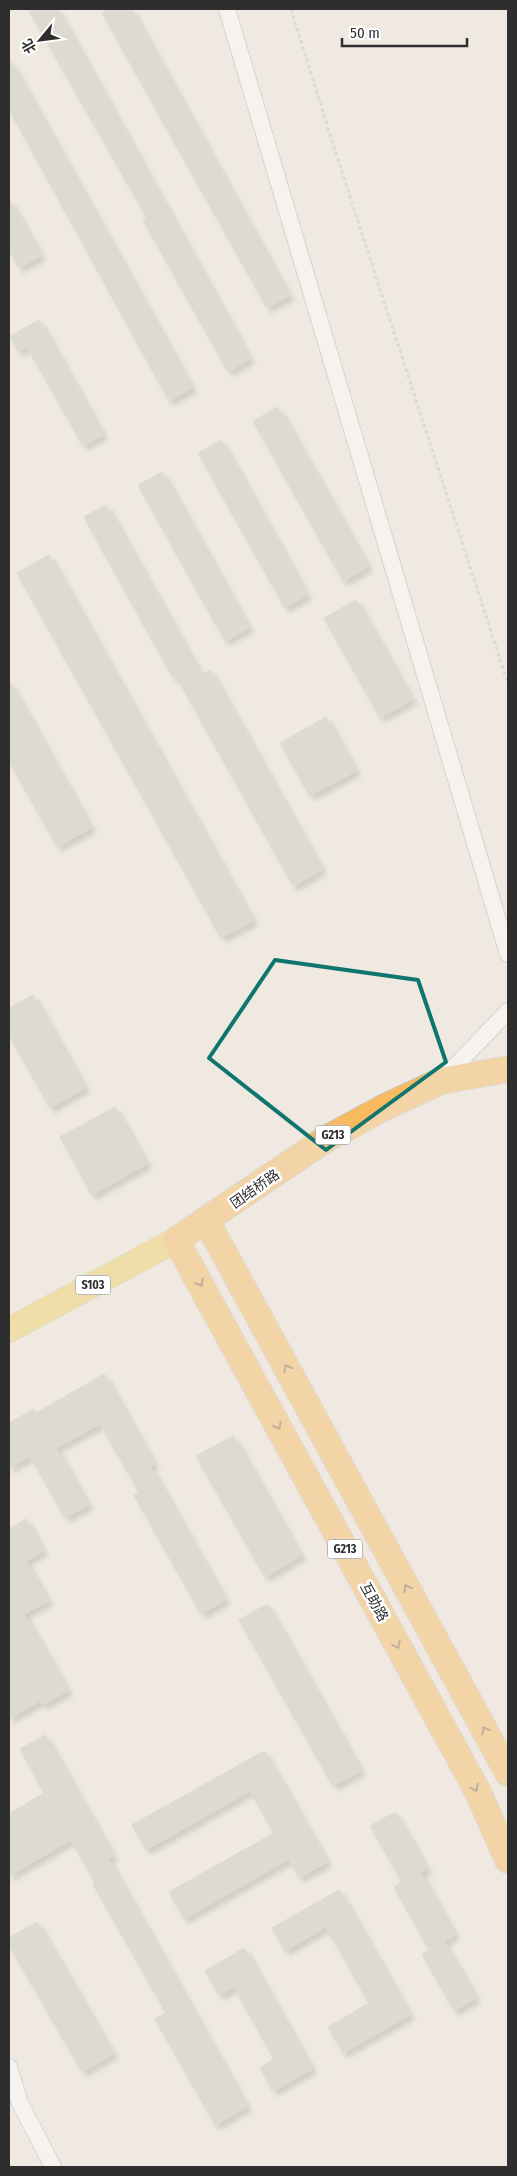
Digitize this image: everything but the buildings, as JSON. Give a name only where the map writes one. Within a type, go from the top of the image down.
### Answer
[{"type":"highway","name":"团结桥路","points":[[176,1240],[207,1222],[326,1140],[385,1107],[442,1081],[508,1070]]},
{"type":"highway","name":"G213","points":[[207,1222],[508,1773]]},
{"type":"highway","name":"互助路","points":[[176,1240],[478,1792],[508,1860]]},
{"type":"main road","name":"团结桥路","points":[[9,1330],[176,1240]]},
{"type":"street","points":[[227,9],[508,954]]},
{"type":"street","points":[[442,1081],[508,1011]]},
{"type":"street","points":[[9,2067],[20,2103],[53,2167]]},
{"type":"path","points":[[292,9],[359,226],[508,684]]},
{"type":"highlighted area","points":[[275,960],[418,980],[446,1062],[326,1150],[209,1058]]}]
